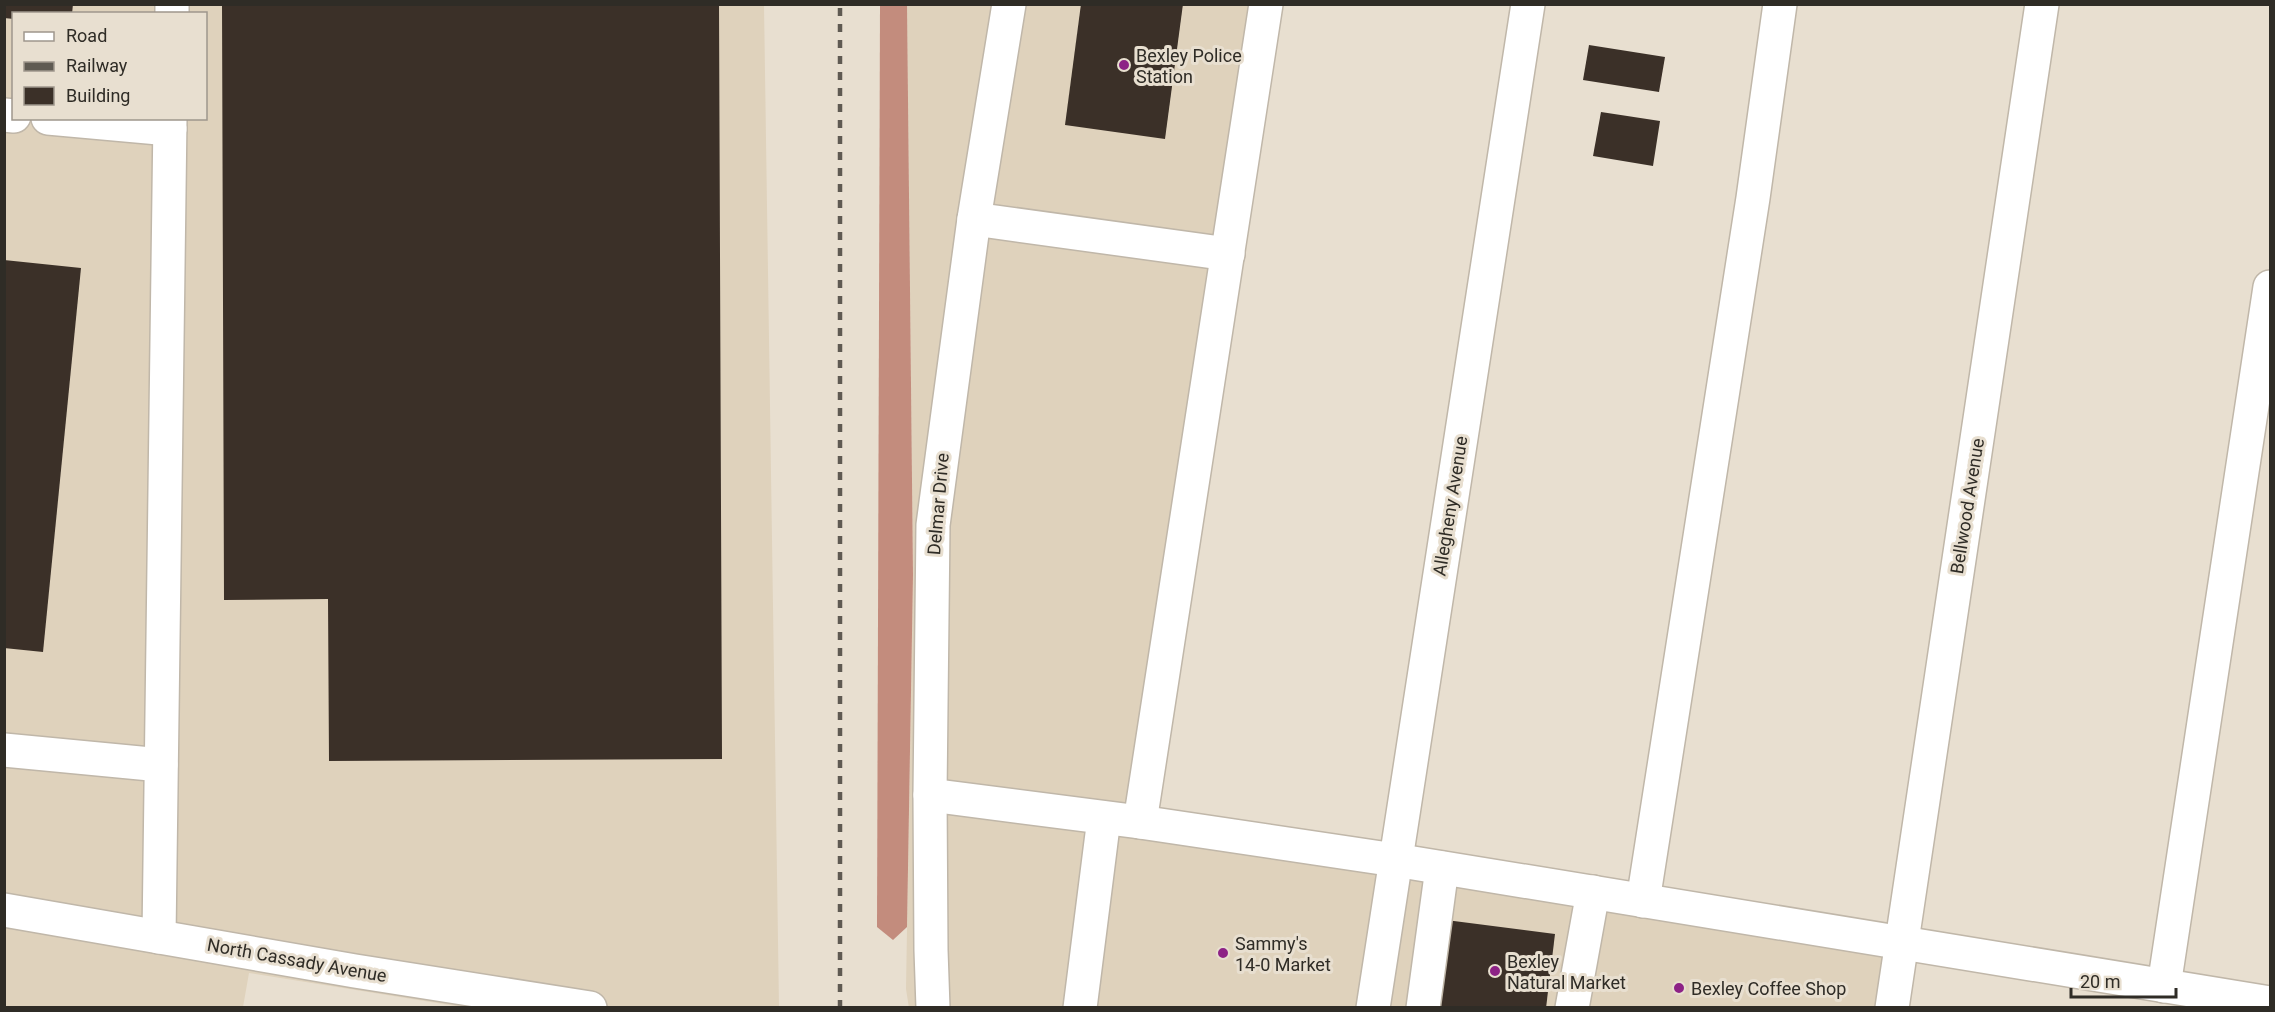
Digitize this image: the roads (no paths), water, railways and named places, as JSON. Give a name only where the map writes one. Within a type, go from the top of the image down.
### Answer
[{"type":"street","name":"Delmar Drive","points":[[933,1008],[930,795],[933,525],[974,219],[1009,4]]},
{"type":"street","points":[[1140,822],[1266,4]]},
{"type":"street","name":"Allegheny Avenue","points":[[1373,1008],[1528,4]]},
{"type":"street","points":[[1643,901],[1753,198],[1780,4]]},
{"type":"street","name":"Bellwood Avenue","points":[[1892,1008],[2043,4]]},
{"type":"street","points":[[89,120],[170,124],[159,937]]},
{"type":"street","points":[[974,219],[1228,254]]},
{"type":"street","points":[[2164,986],[2271,286]]},
{"type":"street","points":[[4,750],[161,765]]},
{"type":"street","points":[[930,795],[1140,822],[1395,860],[2271,1003]]},
{"type":"street","points":[[1080,1008],[1104,818]]},
{"type":"street","points":[[1423,1008],[1442,868]]},
{"type":"street","points":[[1572,1008],[1593,892]]},
{"type":"street","name":"North Cassady Avenue","points":[[4,910],[159,937],[454,997],[590,1008]]},
{"type":"railway","points":[[840,4],[840,1008]]},
{"type":"place","name":"Bexley Police Station","points":[[1124,65]]},
{"type":"place","name":"Sammy's 14-0 Market","points":[[1223,953]]},
{"type":"place","name":"Bexley Natural Market","points":[[1495,971]]},
{"type":"place","name":"Bexley Coffee Shop","points":[[1679,988]]}]
